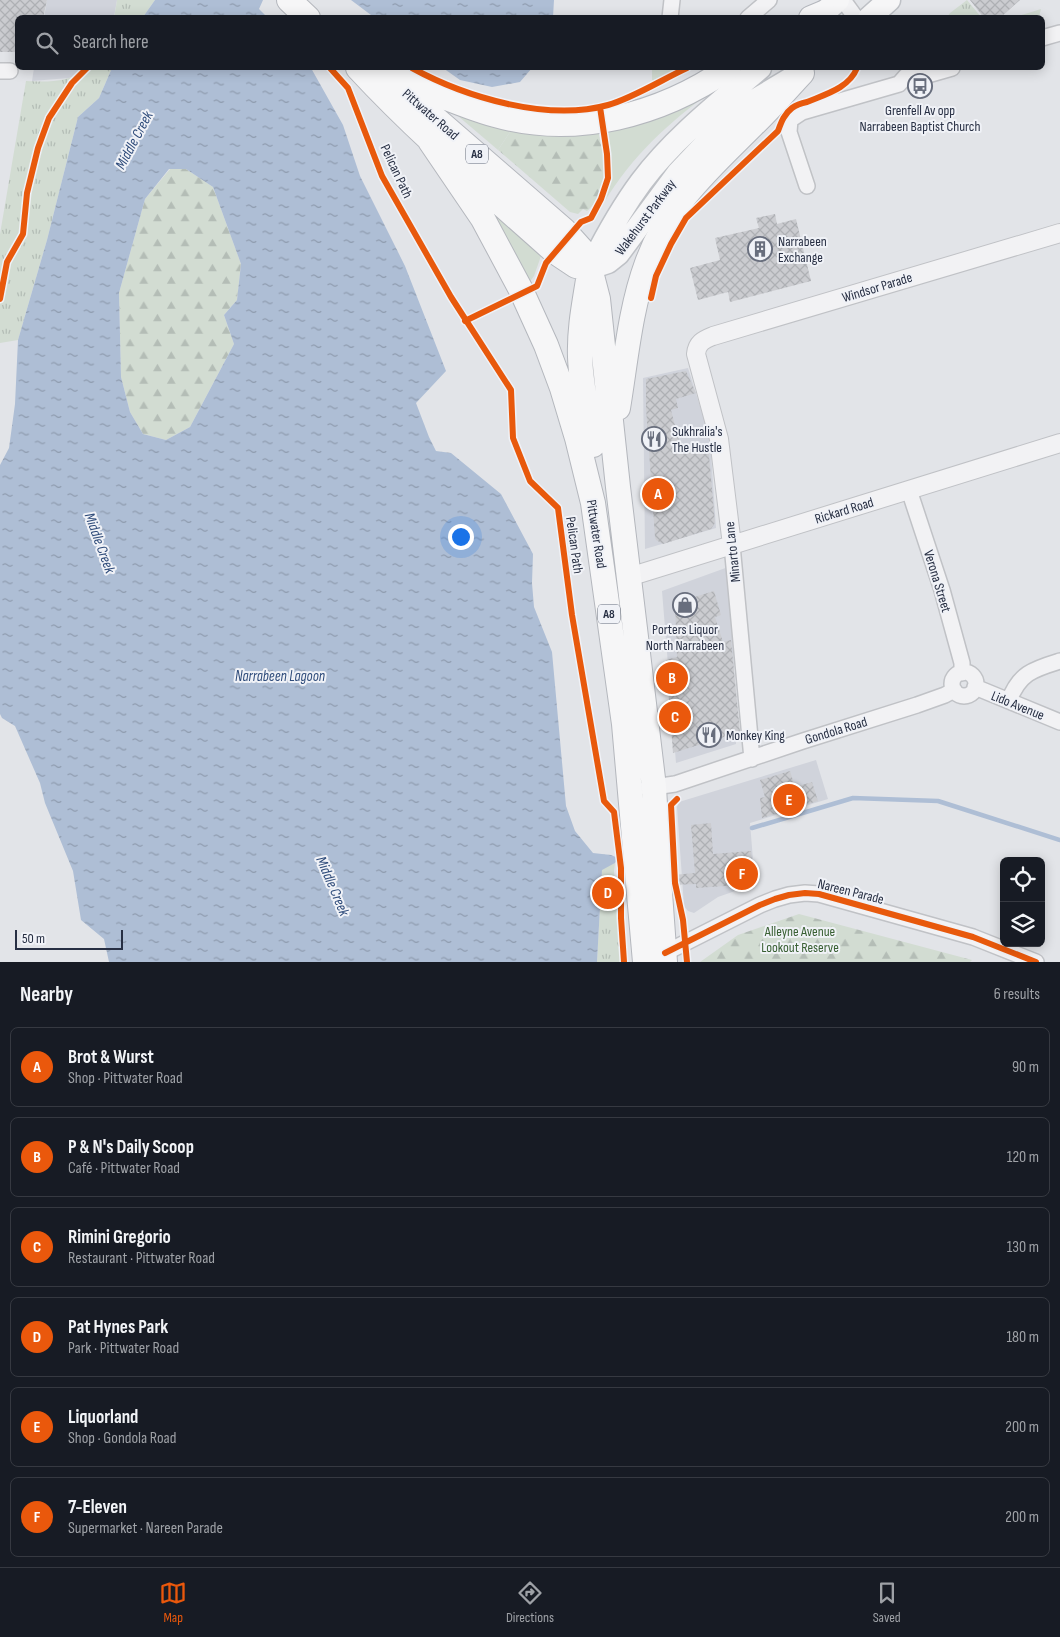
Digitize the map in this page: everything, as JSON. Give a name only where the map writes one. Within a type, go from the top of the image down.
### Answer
[{"type":"highway","points":[[289,0],[305,15]]},
{"type":"highway","name":"Pittwater Road","points":[[360,70],[430,141],[559,256],[576,266],[590,268]]},
{"type":"highway","points":[[379,70],[470,107],[496,115],[555,125],[602,121],[638,112],[692,89],[725,70]]},
{"type":"highway","name":"Pittwater Road","points":[[379,70],[564,230],[582,250],[590,268],[598,299],[654,787],[660,894],[658,959]]},
{"type":"highway","points":[[614,436],[633,315],[647,262],[662,230],[679,203],[698,180],[805,70]]},
{"type":"highway","name":"Pittwater Road","points":[[430,141],[482,219],[523,294],[546,344],[575,429],[593,503],[624,724],[630,790],[658,959]]},
{"type":"highway","points":[[590,268],[581,328],[580,357],[595,461],[593,503]]},
{"type":"main road","points":[[872,15],[889,0]]},
{"type":"main road","name":"Wakehurst Parkway","points":[[590,268],[629,198],[654,166],[682,136],[758,70]]},
{"type":"main road","name":"Wakehurst Parkway","points":[[590,268],[608,262],[618,254],[678,173],[711,138],[749,104],[805,70]]},
{"type":"street","points":[[670,15],[672,0]]},
{"type":"street","points":[[752,15],[769,0]]},
{"type":"street","points":[[843,0],[854,15]]},
{"type":"street","points":[[1045,37],[1060,33]]},
{"type":"street","points":[[807,186],[789,132],[790,120],[802,112],[899,84],[902,72],[931,74],[945,70]]},
{"type":"street","name":"Windsor Parade","points":[[696,347],[699,343],[712,336],[1060,233]]},
{"type":"street","name":"Minarto Lane","points":[[696,347],[700,373],[719,439],[732,545],[752,759]]},
{"type":"street","name":"Rickard Road","points":[[629,577],[1060,443]]},
{"type":"street","name":"Verona Street","points":[[909,490],[942,590],[962,663],[962,673]]},
{"type":"street","points":[[1009,701],[1012,692],[1023,676],[1039,667],[1060,661]]},
{"type":"street","points":[[962,673],[969,674],[975,679],[976,688],[968,696],[960,695],[954,690],[954,680],[962,673]]},
{"type":"street","name":"Lido Avenue","points":[[976,688],[1060,722]]},
{"type":"street","name":"Gondola Road","points":[[630,790],[675,784],[936,698],[954,690]]},
{"type":"street","name":"Nareen Parade","points":[[658,959],[760,905],[789,895],[805,893],[819,894],[958,933],[993,944],[1036,962]]},
{"type":"shaded area","points":[[47,0],[117,0],[114,15],[44,15]]},
{"type":"shaded area","points":[[34,70],[83,70],[78,75],[69,78],[32,81]]},
{"type":"shaded area","points":[[688,368],[710,438],[716,528],[645,549],[643,378]]},
{"type":"shaded area","points":[[731,566],[736,744],[676,763],[662,591]]},
{"type":"shaded area","points":[[816,760],[828,799],[750,823],[755,884],[718,897],[694,913],[688,911],[684,906],[677,807],[679,802]]},
{"type":"green space","points":[[117,0],[155,0],[144,15],[114,15]]},
{"type":"green space","points":[[967,0],[979,15],[948,15]]},
{"type":"green space","points":[[1041,9],[1040,15],[1022,15]]},
{"type":"green space","points":[[83,70],[111,70],[99,98],[78,117],[47,240],[18,340],[0,343],[0,234],[26,81],[66,79]]},
{"type":"green space","points":[[652,70],[678,70],[655,82],[652,80]]},
{"type":"green space","points":[[705,96],[659,134],[633,162],[599,211],[597,210],[608,191],[612,169],[606,131]]},
{"type":"green space","points":[[458,116],[514,126],[498,150]]},
{"type":"green space","points":[[514,126],[598,129],[605,173],[598,197],[587,211],[583,209],[578,214],[570,212],[498,150]]},
{"type":"green space","points":[[170,169],[186,169],[213,187],[241,264],[237,300],[224,315],[234,344],[190,427],[166,440],[143,434],[130,412],[121,377],[119,293],[145,199]]},
{"type":"green space","points":[[472,188],[541,256],[534,276],[529,283]]},
{"type":"green space","points":[[615,863],[621,962],[597,962],[602,869]]},
{"type":"green space","name":"Alleyne Avenue Lookout Reserve","points":[[799,914],[972,960],[970,962],[700,962],[738,935]]},
{"type":"water","points":[[155,0],[263,0],[259,9],[265,15],[144,15]]},
{"type":"water","points":[[351,0],[554,0],[553,15],[371,15]]},
{"type":"water","name":"Narrabeen Lagoon","points":[[111,70],[312,70],[343,125],[360,176],[405,266],[446,371],[416,403],[429,437],[436,451],[451,453],[501,494],[533,554],[532,583],[534,607],[552,652],[566,806],[575,831],[593,853],[611,855],[618,858],[615,863],[602,870],[597,962],[109,962],[104,939],[81,920],[73,871],[45,803],[40,783],[15,726],[2,718],[0,714],[0,465],[9,448],[15,404],[18,340],[47,240],[78,117],[99,98]],"holes":[[[169,169],[186,169],[213,187],[241,264],[237,300],[224,315],[234,344],[190,427],[166,440],[143,434],[130,412],[121,377],[119,293],[145,199]]]},
{"type":"water","points":[[446,70],[530,70],[520,82],[492,87],[460,80]]},
{"type":"building","points":[[0,0],[47,0],[44,15],[15,15],[15,52],[0,52]]},
{"type":"building","points":[[970,0],[1020,0],[1003,15],[982,15]]},
{"type":"building","name":"Narrabeen Exchange","points":[[775,214],[777,224],[796,219],[811,281],[730,302],[728,292],[698,300],[690,268],[720,260],[715,238],[759,228],[756,218]]},
{"type":"building","points":[[686,371],[696,393],[676,399],[678,408],[671,410],[682,452],[708,444],[715,523],[711,529],[663,544],[656,540],[655,537],[646,408],[646,379]]},
{"type":"building","points":[[714,591],[721,615],[715,617],[723,642],[731,640],[740,732],[673,753],[666,660],[677,657],[675,603]]},
{"type":"building","points":[[790,771],[795,787],[812,782],[818,801],[762,818],[760,798],[765,797],[760,780]]},
{"type":"building","points":[[711,823],[713,854],[751,851],[754,884],[696,888],[696,884],[673,885],[673,875],[695,873],[691,825]]},
{"type":"waterway","points":[[752,828],[853,798],[938,801],[1060,840]]},
{"type":"cycle path","points":[[0,299],[7,262],[23,234],[27,193],[38,148],[49,118],[72,83],[85,70]]},
{"type":"cycle path","name":"Pelican Path","points":[[332,70],[348,88],[382,176],[451,297],[511,390],[513,438],[530,481],[558,508],[572,615],[604,801],[614,812],[621,868],[621,918],[624,962]]},
{"type":"cycle path","points":[[416,70],[433,79],[481,97],[507,104],[559,110],[584,109],[618,102],[683,70]]},
{"type":"cycle path","points":[[651,298],[656,276],[686,218],[778,131],[789,110],[843,85],[856,70]]},
{"type":"cycle path","points":[[465,321],[537,286],[546,263],[581,222],[591,218],[601,199],[608,178],[607,154],[600,107]]},
{"type":"cycle path","points":[[677,799],[671,805],[675,883],[683,920],[687,962]]},
{"type":"cycle path","points":[[665,953],[760,905],[789,895],[805,893],[819,894],[973,937],[1036,962]]},
{"type":"place","name":"Grenfell Av opp Narrabeen Baptist Church","points":[[920,86]]},
{"type":"place","name":"Narrabeen Exchange","points":[[760,249]]},
{"type":"place","name":"Sukhralia's The Hustle","points":[[654,439]]},
{"type":"place","name":"Brot & Wurst","points":[[658,494]]},
{"type":"place","name":"Porters Liquor North Narrabeen","points":[[685,605]]},
{"type":"place","name":"P & N's Daily Scoop","points":[[672,678]]},
{"type":"place","name":"Rimini Gregorio","points":[[675,717]]},
{"type":"place","name":"Monkey King","points":[[709,735]]},
{"type":"place","name":"Liquorland","points":[[789,800]]},
{"type":"place","name":"7-Eleven","points":[[742,874]]},
{"type":"place","name":"Pat Hynes Park","points":[[608,893]]},
{"type":"water label","name":"Middle Creek","points":[[134,140]]},
{"type":"water label","name":"Middle Creek","points":[[100,543]]},
{"type":"water label","name":"Middle Creek","points":[[333,886]]}]
